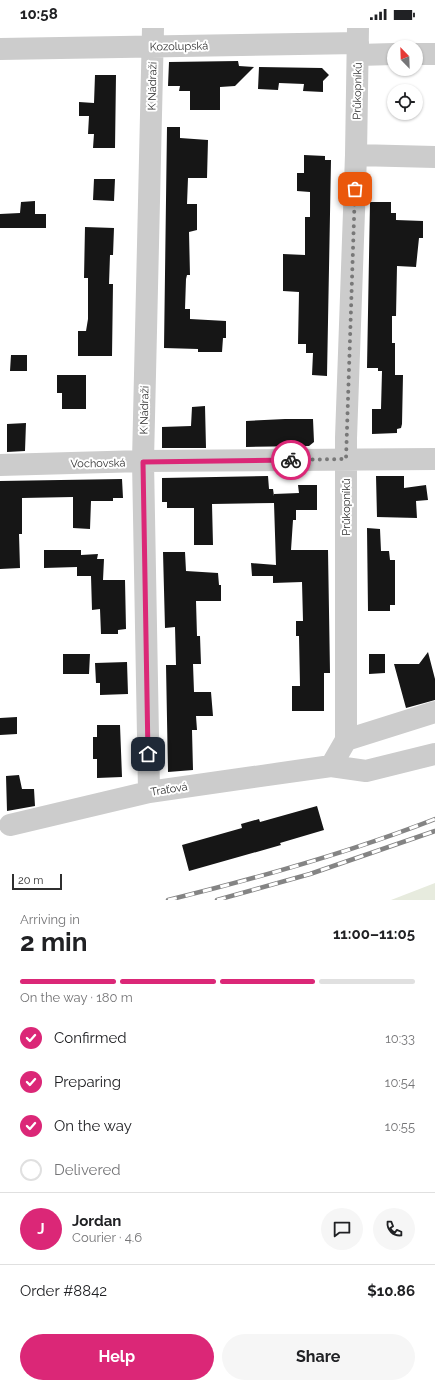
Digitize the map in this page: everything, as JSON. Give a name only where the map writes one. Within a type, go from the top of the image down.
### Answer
[{"type":"street","name":"Kozolupská","points":[[0,49],[153,37],[358,42],[387,52]]},
{"type":"street","name":"K Nádraží","points":[[149,792],[143,462],[153,37]]},
{"type":"street","name":"Průkopníků","points":[[346,740],[346,459],[356,155],[358,42]]},
{"type":"street","points":[[423,54],[435,54]]},
{"type":"street","points":[[356,155],[435,157]]},
{"type":"street","name":"Vochovská","points":[[0,465],[346,459],[435,459]]},
{"type":"street","points":[[331,766],[346,740],[435,712]]},
{"type":"street","name":"Traťová","points":[[10,825],[149,792],[331,766],[366,771],[435,754]]},
{"type":"shaded area","points":[[435,883],[435,900],[391,900]]},
{"type":"building","points":[[238,61],[239,66],[254,67],[235,86],[220,87],[220,110],[190,110],[190,91],[179,91],[180,86],[168,86],[169,62]]},
{"type":"building","points":[[259,67],[322,68],[329,75],[323,81],[323,92],[303,91],[304,84],[279,83],[278,90],[258,89]]},
{"type":"building","points":[[95,75],[116,75],[115,148],[93,148],[94,134],[88,134],[89,116],[79,116],[79,102],[94,103]]},
{"type":"building","points":[[167,127],[180,127],[180,138],[208,140],[207,178],[188,178],[187,204],[197,204],[197,230],[189,232],[190,275],[187,275],[186,279],[185,309],[190,309],[190,319],[226,321],[226,338],[223,338],[222,352],[198,352],[198,349],[164,348]]},
{"type":"building","points":[[304,155],[325,156],[325,160],[331,160],[327,376],[312,375],[313,353],[306,353],[306,344],[298,344],[299,292],[283,291],[283,254],[305,255],[305,217],[310,217],[310,192],[297,191],[297,173],[304,173]]},
{"type":"building","points":[[94,179],[115,179],[114,201],[93,200]]},
{"type":"building","points":[[35,201],[35,214],[46,214],[46,228],[0,228],[0,214],[20,213],[21,202]]},
{"type":"building","points":[[370,202],[391,202],[391,213],[396,213],[396,220],[423,221],[423,238],[419,238],[416,267],[397,266],[396,316],[392,316],[392,343],[395,343],[395,375],[403,375],[402,424],[401,428],[397,429],[397,433],[372,434],[372,409],[381,409],[382,371],[378,371],[378,368],[367,368]]},
{"type":"building","points":[[85,227],[114,228],[113,255],[110,255],[109,284],[113,284],[112,356],[78,356],[78,331],[86,331],[88,319],[88,278],[84,278]]},
{"type":"building","points":[[11,355],[27,355],[27,371],[10,371]]},
{"type":"building","points":[[57,375],[86,375],[86,409],[62,409],[62,393],[57,393]]},
{"type":"building","points":[[205,406],[206,448],[162,448],[162,427],[191,426],[192,407]]},
{"type":"building","points":[[313,419],[314,442],[309,446],[246,447],[246,421]]},
{"type":"building","points":[[26,423],[25,451],[7,452],[7,424]]},
{"type":"building","points":[[268,476],[269,489],[273,489],[274,496],[274,494],[299,493],[298,485],[317,485],[317,510],[296,510],[296,520],[293,520],[291,550],[328,550],[330,673],[324,673],[324,711],[292,711],[292,686],[300,686],[299,636],[296,636],[296,621],[303,621],[302,582],[273,583],[273,576],[252,576],[251,563],[276,565],[274,503],[212,504],[213,545],[194,545],[194,508],[167,508],[167,502],[162,502],[162,478]]},
{"type":"building","points":[[376,476],[404,476],[404,488],[426,485],[428,500],[416,501],[417,518],[377,517]]},
{"type":"building","points":[[122,479],[123,498],[113,498],[113,501],[91,501],[90,529],[73,528],[73,497],[22,498],[22,534],[19,534],[20,568],[0,569],[0,481]]},
{"type":"building","points":[[367,528],[380,529],[381,551],[389,551],[390,560],[395,560],[395,605],[390,605],[390,611],[368,611]]},
{"type":"building","points":[[44,550],[81,550],[81,555],[98,554],[97,559],[104,559],[103,580],[125,580],[126,629],[118,630],[118,634],[101,634],[100,609],[92,610],[91,576],[77,576],[77,567],[44,568]]},
{"type":"building","points":[[163,552],[185,552],[186,571],[218,573],[219,585],[221,585],[221,601],[196,601],[197,636],[200,636],[201,664],[193,664],[194,692],[211,692],[213,716],[196,716],[197,730],[192,730],[193,770],[168,772],[166,665],[176,665],[175,627],[165,628]]},
{"type":"building","points":[[428,652],[435,679],[435,700],[406,708],[394,664],[419,664]]},
{"type":"building","points":[[63,654],[90,654],[89,674],[63,674]]},
{"type":"building","points":[[369,654],[385,654],[385,673],[369,674]]},
{"type":"building","points":[[127,662],[128,694],[100,695],[100,683],[96,683],[95,663]]},
{"type":"building","points":[[17,717],[17,734],[0,735],[0,718]]},
{"type":"building","points":[[97,725],[120,725],[122,777],[97,778],[97,759],[93,759],[93,737],[97,737]]},
{"type":"building","points":[[19,775],[22,789],[34,789],[35,806],[7,811],[6,776]]},
{"type":"building","points":[[317,806],[324,830],[280,843],[281,845],[189,871],[182,845],[242,828],[241,824],[259,819],[260,822]]},
{"type":"railway","points":[[168,900],[235,883],[336,854],[435,819]]},
{"type":"railway","points":[[217,900],[310,874],[435,831]]},
{"type":"way so far","points":[[291,460],[346,459],[355,189]]},
{"type":"route","points":[[148,754],[143,462],[291,460]]}]
